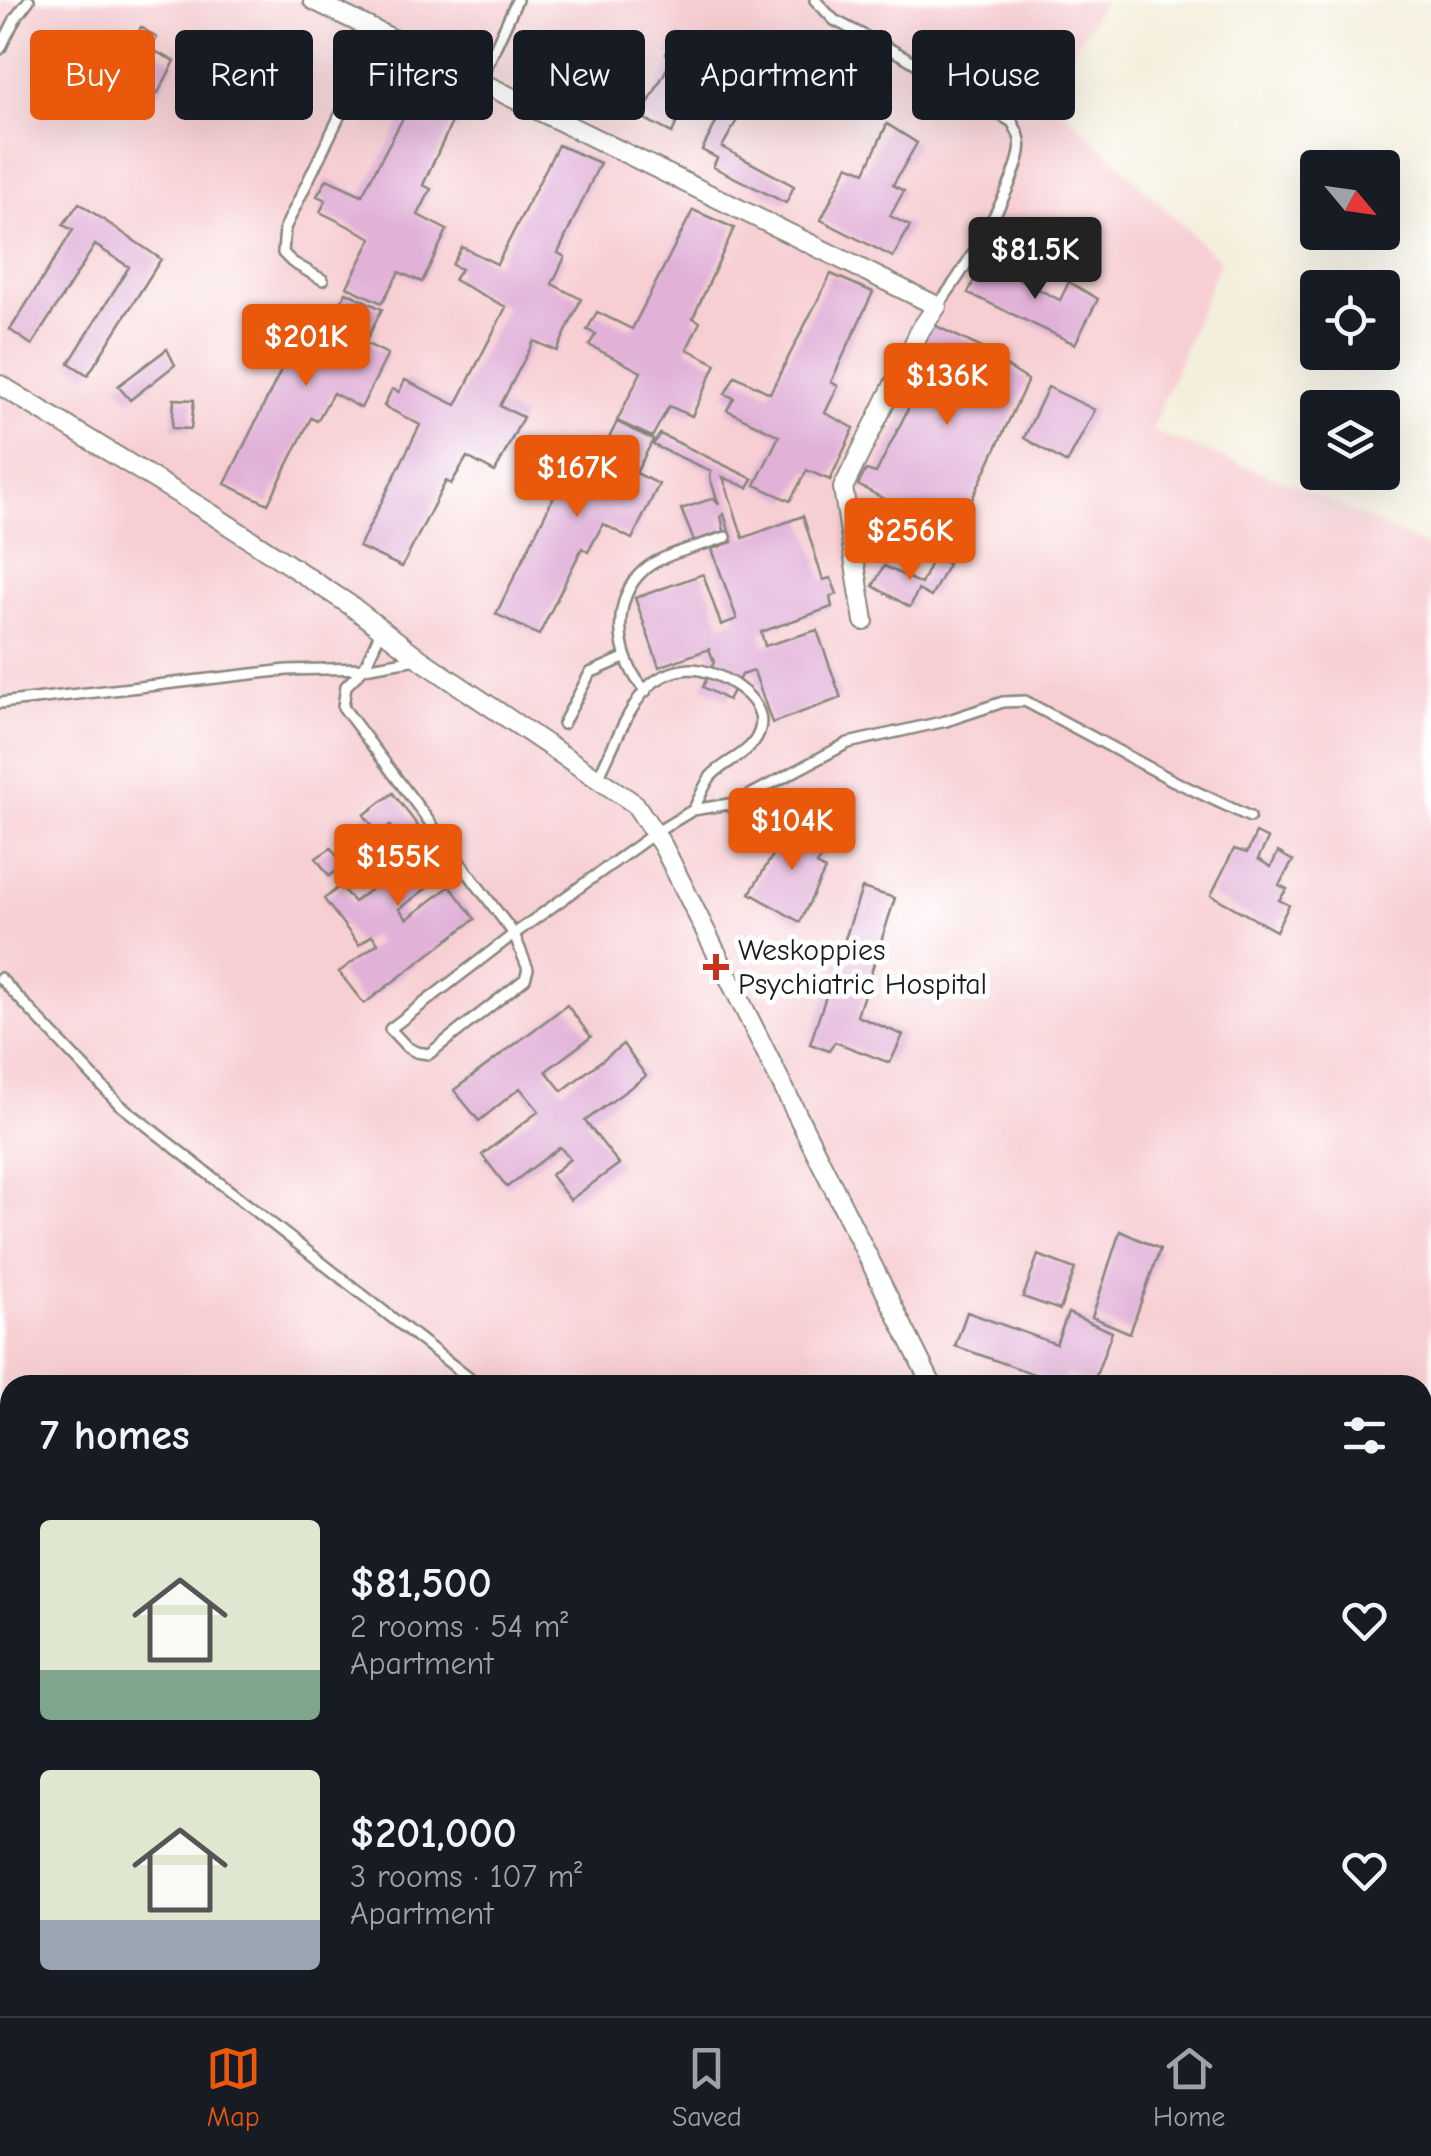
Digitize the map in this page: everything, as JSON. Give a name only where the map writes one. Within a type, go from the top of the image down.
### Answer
[{"type":"street","points":[[313,0],[374,30]]},
{"type":"street","points":[[493,90],[937,306],[906,357],[843,488],[864,620]]},
{"type":"street","points":[[0,385],[210,512],[634,804],[655,833],[927,1375]]},
{"type":"lane","points":[[0,49],[30,0]]},
{"type":"lane","points":[[493,51],[517,0]]},
{"type":"lane","points":[[815,0],[834,20],[905,57],[1012,122],[1019,134],[1021,148],[1016,167],[976,250],[937,306]]},
{"type":"lane","points":[[323,280],[283,253],[285,228],[338,120]]},
{"type":"lane","points":[[646,691],[626,657],[620,624],[626,601],[641,572],[726,536]]},
{"type":"lane","points":[[382,629],[364,668],[346,686],[342,707],[514,934],[528,968],[525,979],[429,1054],[416,1052],[390,1028],[514,934],[655,833],[694,810],[728,806],[848,743],[946,721],[1014,700],[1046,710],[1174,781],[1250,817]]},
{"type":"lane","points":[[563,724],[590,673],[626,657]]},
{"type":"lane","points":[[0,703],[287,670],[364,668],[420,659]]},
{"type":"lane","points":[[597,780],[646,691],[672,673],[702,670],[734,686],[756,705],[761,720],[757,736],[742,753],[710,777],[694,810]]},
{"type":"lane","points":[[728,806],[752,826],[775,837]]},
{"type":"lane","points":[[0,978],[119,1104],[465,1375]]},
{"type":"shaded area","name":"Weskoppies Psychiatric Hospital","points":[[0,0],[1104,0],[1075,48],[1075,30],[912,30],[912,120],[1072,120],[1220,261],[1151,431],[1300,487],[1431,549],[1431,1375],[0,1375]]},
{"type":"building","points":[[155,51],[175,61],[158,93],[155,91]]},
{"type":"building","points":[[665,72],[665,120],[678,120],[672,133],[645,119],[645,110]]},
{"type":"building","points":[[402,120],[453,120],[423,185],[431,189],[418,215],[447,230],[422,282],[399,272],[382,303],[347,287],[372,238],[320,212],[326,200],[317,196],[327,179],[362,195]]},
{"type":"building","points":[[717,120],[737,120],[722,147],[794,186],[786,203],[713,167],[717,158],[702,150]]},
{"type":"building","points":[[887,124],[917,143],[893,185],[904,191],[890,216],[910,226],[893,257],[821,220],[848,165],[865,172]]},
{"type":"building","points":[[558,145],[600,163],[558,253],[565,257],[552,284],[581,299],[557,351],[534,341],[500,406],[523,417],[495,472],[467,457],[451,484],[446,481],[402,567],[359,547],[420,425],[384,406],[392,389],[399,392],[405,380],[456,405],[506,307],[454,280],[461,269],[452,265],[462,247],[497,264]]},
{"type":"building","points":[[79,203],[161,259],[88,375],[69,363],[129,267],[95,245],[32,345],[10,330],[73,230],[63,225]]},
{"type":"building","points":[[693,210],[734,228],[693,318],[700,322],[687,349],[716,364],[692,416],[669,406],[652,437],[617,421],[641,372],[589,345],[596,334],[587,330],[597,312],[632,329]]},
{"type":"building","points":[[983,261],[1060,300],[1069,282],[1098,299],[1075,344],[968,293]]},
{"type":"building","points":[[831,274],[873,292],[831,382],[838,386],[825,413],[854,428],[830,480],[807,470],[790,501],[755,485],[779,436],[727,410],[734,398],[725,394],[735,376],[770,393]]},
{"type":"building","points":[[346,292],[382,309],[365,343],[388,354],[361,408],[333,393],[317,421],[311,418],[268,504],[225,484],[285,362],[249,342],[257,326],[265,329],[271,317],[321,342]]},
{"type":"building","points":[[932,324],[1005,359],[1003,364],[1028,380],[957,531],[930,514],[926,521],[858,485],[866,470],[876,473],[910,405],[897,398]]},
{"type":"building","points":[[167,349],[175,365],[130,400],[118,386]]},
{"type":"building","points":[[1048,387],[1095,410],[1067,463],[1024,438]]},
{"type":"building","points":[[174,399],[194,400],[191,429],[172,428]]},
{"type":"building","points":[[617,422],[653,440],[636,473],[659,484],[632,539],[603,524],[588,552],[582,548],[539,635],[496,614],[556,492],[520,473],[528,456],[536,459],[542,447],[592,472]]},
{"type":"building","points":[[660,434],[753,479],[748,488],[723,477],[743,538],[803,516],[823,580],[831,578],[837,594],[830,597],[832,607],[761,632],[765,646],[817,630],[841,698],[772,723],[754,671],[741,675],[728,700],[703,687],[714,662],[709,649],[659,667],[635,598],[703,574],[721,625],[737,619],[712,549],[732,542],[724,514],[724,531],[694,541],[681,509],[714,498],[719,505],[711,471],[653,445]]},
{"type":"building","points":[[934,556],[948,564],[931,597],[918,590],[910,607],[873,586],[884,566],[921,584]]},
{"type":"building","points":[[393,793],[451,870],[399,909],[407,919],[450,886],[475,919],[364,1004],[339,972],[378,943],[372,935],[359,945],[324,899],[340,886],[354,902],[413,858],[390,825],[379,834],[364,815]]},
{"type":"building","points":[[792,823],[828,845],[817,865],[825,870],[800,922],[750,893]]},
{"type":"building","points":[[1256,833],[1268,839],[1258,859],[1271,867],[1278,852],[1293,861],[1279,885],[1287,889],[1279,900],[1289,905],[1276,931],[1211,895],[1234,849],[1247,853]]},
{"type":"building","points":[[331,848],[344,866],[329,876],[316,858]]},
{"type":"building","points":[[862,888],[895,898],[857,1016],[903,1035],[890,1063],[835,1042],[829,1051],[810,1044]]},
{"type":"building","points":[[567,1005],[591,1037],[546,1071],[562,1091],[623,1044],[646,1076],[585,1121],[619,1164],[570,1200],[551,1175],[570,1159],[560,1147],[507,1187],[482,1155],[539,1111],[520,1088],[479,1121],[454,1090]]},
{"type":"building","points":[[1120,1231],[1160,1249],[1130,1333],[1092,1317]]},
{"type":"building","points":[[1038,1255],[1075,1269],[1060,1310],[1023,1297]]},
{"type":"building","points":[[967,1312],[1056,1344],[1068,1313],[1112,1332],[1096,1375],[1037,1375],[955,1346]]},
{"type":"place","name":"Weskoppies Psychiatric Hospital","points":[[716,967]]}]
